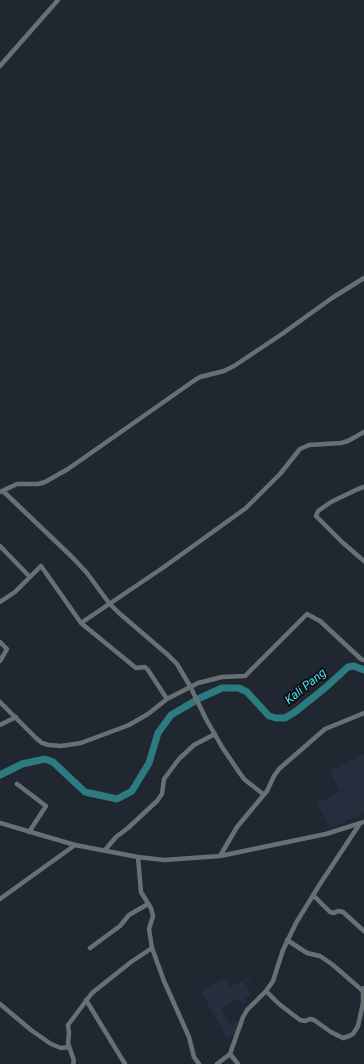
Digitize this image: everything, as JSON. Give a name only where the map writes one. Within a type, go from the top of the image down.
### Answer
[{"type":"street","points":[[0,66],[58,0]]},
{"type":"street","points":[[263,794],[244,779],[239,772],[215,734],[177,664],[109,603],[87,573],[73,558],[1,491],[17,484],[38,484],[45,482],[68,470],[195,380],[203,376],[224,371],[234,366],[332,298],[364,278]]},
{"type":"street","points":[[81,623],[164,567],[246,508],[280,474],[300,449],[309,445],[341,443],[348,441],[364,432]]},
{"type":"street","points":[[364,487],[331,502],[318,511],[316,516],[364,561]]},
{"type":"street","points":[[0,546],[30,577]]},
{"type":"street","points":[[0,602],[15,592],[41,566],[81,623],[136,668],[145,667],[167,699]]},
{"type":"street","points":[[0,702],[42,743],[61,746],[81,743],[129,725],[148,714],[167,699],[190,686],[222,677],[245,676],[307,614],[320,621],[361,659],[364,660]]},
{"type":"street","points":[[0,642],[7,649],[0,661]]},
{"type":"street","points":[[220,856],[237,827],[270,787],[276,773],[316,736],[331,726],[364,713]]},
{"type":"street","points":[[0,725],[16,717]]},
{"type":"street","points":[[105,850],[116,837],[128,828],[162,794],[164,779],[179,759],[194,745],[215,734]]},
{"type":"street","points":[[17,784],[46,806],[29,832]]},
{"type":"street","points":[[0,823],[75,845],[138,857],[164,860],[220,856],[326,834],[362,824]]},
{"type":"street","points":[[217,1064],[230,1054],[243,1017],[273,981],[283,950],[313,895],[362,824]]},
{"type":"street","points":[[0,899],[75,845]]},
{"type":"street","points":[[138,857],[141,892],[151,908],[153,916],[149,928],[152,948],[164,980],[189,1037],[194,1057],[199,1064]]},
{"type":"street","points":[[313,895],[330,912],[343,912],[364,931]]},
{"type":"street","points":[[90,948],[120,926],[129,915],[148,904]]},
{"type":"street","points":[[266,991],[279,1004],[300,1020],[314,1020],[342,1038],[353,1034],[358,1026],[363,1003],[363,989],[320,956],[307,953],[288,940]]},
{"type":"street","points":[[73,1064],[74,1061],[68,1043],[68,1025],[92,993],[125,966],[152,948]]},
{"type":"street","points":[[86,1000],[125,1064]]},
{"type":"street","points":[[0,1004],[48,1042],[61,1048],[69,1047]]},
{"type":"street","points":[[230,1054],[238,1064]]},
{"type":"shaded area","points":[[364,754],[364,812],[330,829],[317,803],[340,792],[330,771]]},
{"type":"shaded area","points":[[250,976],[251,979],[245,983],[251,995],[245,998],[247,1002],[243,1004],[237,999],[221,1008],[230,1024],[236,1021],[240,1026],[236,1028],[238,1032],[227,1038],[201,991],[225,978],[230,987]]},
{"type":"waterway","name":"Kali Pang","points":[[200,698],[222,688],[239,688],[247,692],[269,716],[285,718],[325,688],[348,667],[354,666],[364,670]]},
{"type":"waterway","name":"Kali Pang","points":[[0,775],[22,764],[45,759],[53,762],[85,792],[117,799],[132,791],[149,763],[158,733],[171,715],[195,701]]}]
